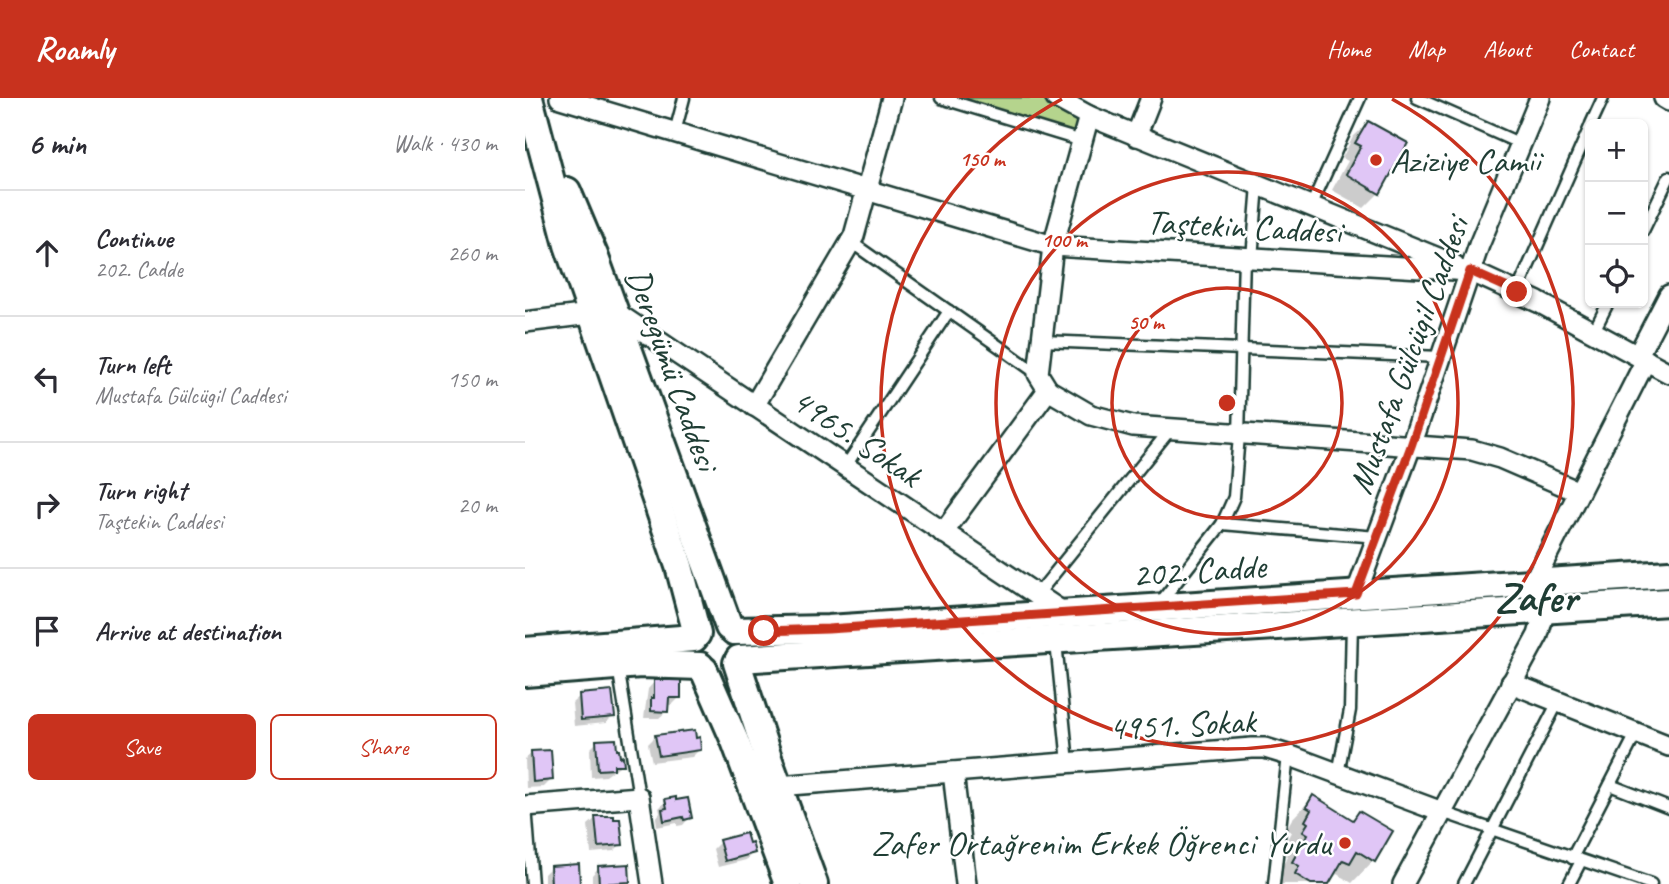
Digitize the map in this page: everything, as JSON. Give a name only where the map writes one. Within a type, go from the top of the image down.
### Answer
[{"type":"main road","name":"Deregümü Caddesi","points":[[529,98],[568,245],[603,313],[732,629]]},
{"type":"main road","name":"Deregümü Caddesi","points":[[603,313],[679,566],[695,636]]},
{"type":"main road","name":"202. Cadde","points":[[732,629],[828,629],[1669,574]]},
{"type":"main road","name":"202. Cadde","points":[[738,661],[1545,610],[1661,606]]},
{"type":"main road","points":[[525,652],[695,636],[708,625],[717,624],[732,629],[741,645],[738,661],[778,786],[814,884]]},
{"type":"main road","points":[[695,636],[692,654],[702,668],[735,741],[788,884]]},
{"type":"main road","points":[[525,673],[664,664],[702,668],[716,674],[725,672],[738,661]]},
{"type":"street","name":"Taştekin Caddesi","points":[[560,98],[1053,246],[1470,271],[1594,331],[1669,373]]},
{"type":"street","points":[[754,406],[851,242],[892,98]]},
{"type":"street","points":[[1056,98],[1089,116],[1136,136],[1470,271]]},
{"type":"street","points":[[1136,136],[1150,98]]},
{"type":"street","name":"Mustafa Gülcügil Caddesi","points":[[1356,594],[1411,446],[1470,271],[1540,98]]},
{"type":"street","points":[[1664,98],[1669,101]]},
{"type":"street","points":[[943,533],[1043,382],[1042,341],[1053,246],[1089,116]]},
{"type":"street","points":[[1403,884],[1538,635],[1545,610],[1541,583],[1579,492],[1669,295]]},
{"type":"street","points":[[525,322],[603,313]]},
{"type":"street","name":"4965. Sokak","points":[[603,313],[754,406],[1064,614]]},
{"type":"street","points":[[1043,382],[1091,415],[1133,426],[1169,431],[1456,448],[1485,453],[1579,492]]},
{"type":"street","points":[[1511,684],[1669,747]]},
{"type":"street","name":"4951. Sokak","points":[[778,786],[1265,748],[1442,812]]},
{"type":"street","points":[[953,772],[966,884]]},
{"type":"street","points":[[526,806],[639,797],[652,884]]},
{"type":"lane","points":[[675,132],[684,98]]},
{"type":"lane","points":[[941,98],[1082,141]]},
{"type":"lane","points":[[1311,206],[1360,98]]},
{"type":"lane","points":[[1417,98],[1521,144]]},
{"type":"lane","points":[[1594,119],[1603,98]]},
{"type":"lane","points":[[1517,292],[1585,139]]},
{"type":"lane","points":[[1648,221],[1669,177]]},
{"type":"lane","points":[[1156,607],[1222,524],[1234,497],[1248,257],[1258,185]]},
{"type":"lane","points":[[851,242],[1043,382]]},
{"type":"lane","points":[[1594,331],[1606,308]]},
{"type":"lane","points":[[845,467],[949,311]]},
{"type":"lane","points":[[1042,341],[1441,358]]},
{"type":"lane","points":[[1037,595],[1169,431]]},
{"type":"lane","points":[[1222,524],[1377,537]]},
{"type":"lane","points":[[1338,774],[1350,710],[1352,622]]},
{"type":"lane","points":[[1056,642],[1068,763]]},
{"type":"lane","points":[[618,665],[639,797]]},
{"type":"lane","points":[[1464,884],[1558,702]]},
{"type":"lane","points":[[1569,884],[1609,785],[1636,734]]},
{"type":"lane","points":[[1273,884],[1288,755]]},
{"type":"lane","points":[[1609,785],[1669,808]]},
{"type":"lane","points":[[526,806],[532,884]]},
{"type":"lane","name":"4951. Sokak","points":[[1442,812],[1577,859],[1620,880],[1651,884]]},
{"type":"green space","points":[[957,98],[1045,98],[1086,119],[1080,134]]},
{"type":"building","name":"Aziziye Camii","points":[[1368,121],[1408,143],[1380,194],[1346,174],[1361,146],[1355,143]]},
{"type":"building","points":[[654,680],[681,680],[681,698],[669,698],[668,712],[651,711]]},
{"type":"building","points":[[612,691],[615,717],[581,720],[579,694]]},
{"type":"building","points":[[695,730],[696,738],[700,737],[701,750],[659,756],[655,735]]},
{"type":"building","points":[[616,739],[617,750],[620,757],[623,756],[624,765],[598,770],[596,740]]},
{"type":"building","points":[[551,750],[553,780],[533,782],[531,751]]},
{"type":"building","name":"Zafer Ortağrenim Erkek Öğrenci Yurdu","points":[[1313,795],[1353,820],[1359,811],[1393,831],[1375,862],[1357,851],[1350,863],[1343,860],[1329,884],[1311,884],[1295,874],[1299,866],[1292,862],[1308,834],[1303,831],[1311,810],[1306,807]]},
{"type":"building","points":[[676,797],[676,800],[688,798],[692,818],[664,821],[662,809],[667,808],[665,799]]},
{"type":"building","points":[[595,816],[614,816],[614,819],[620,819],[623,845],[598,847]]},
{"type":"building","points":[[746,833],[755,853],[725,861],[719,840]]},
{"type":"building","points":[[579,864],[580,884],[551,884],[550,866]]},
{"type":"building","points":[[629,864],[630,882],[599,884],[598,866]]},
{"type":"place","name":"Aziziye Camii","points":[[1376,160]]},
{"type":"place","name":"Zafer Ortağrenim Erkek Öğrenci Yurdu","points":[[1345,843]]},
{"type":"district","name":"Zafer","points":[[1536,596]]},
{"type":"route","points":[[764,631],[1356,594],[1411,446],[1470,271],[1517,292]]}]
